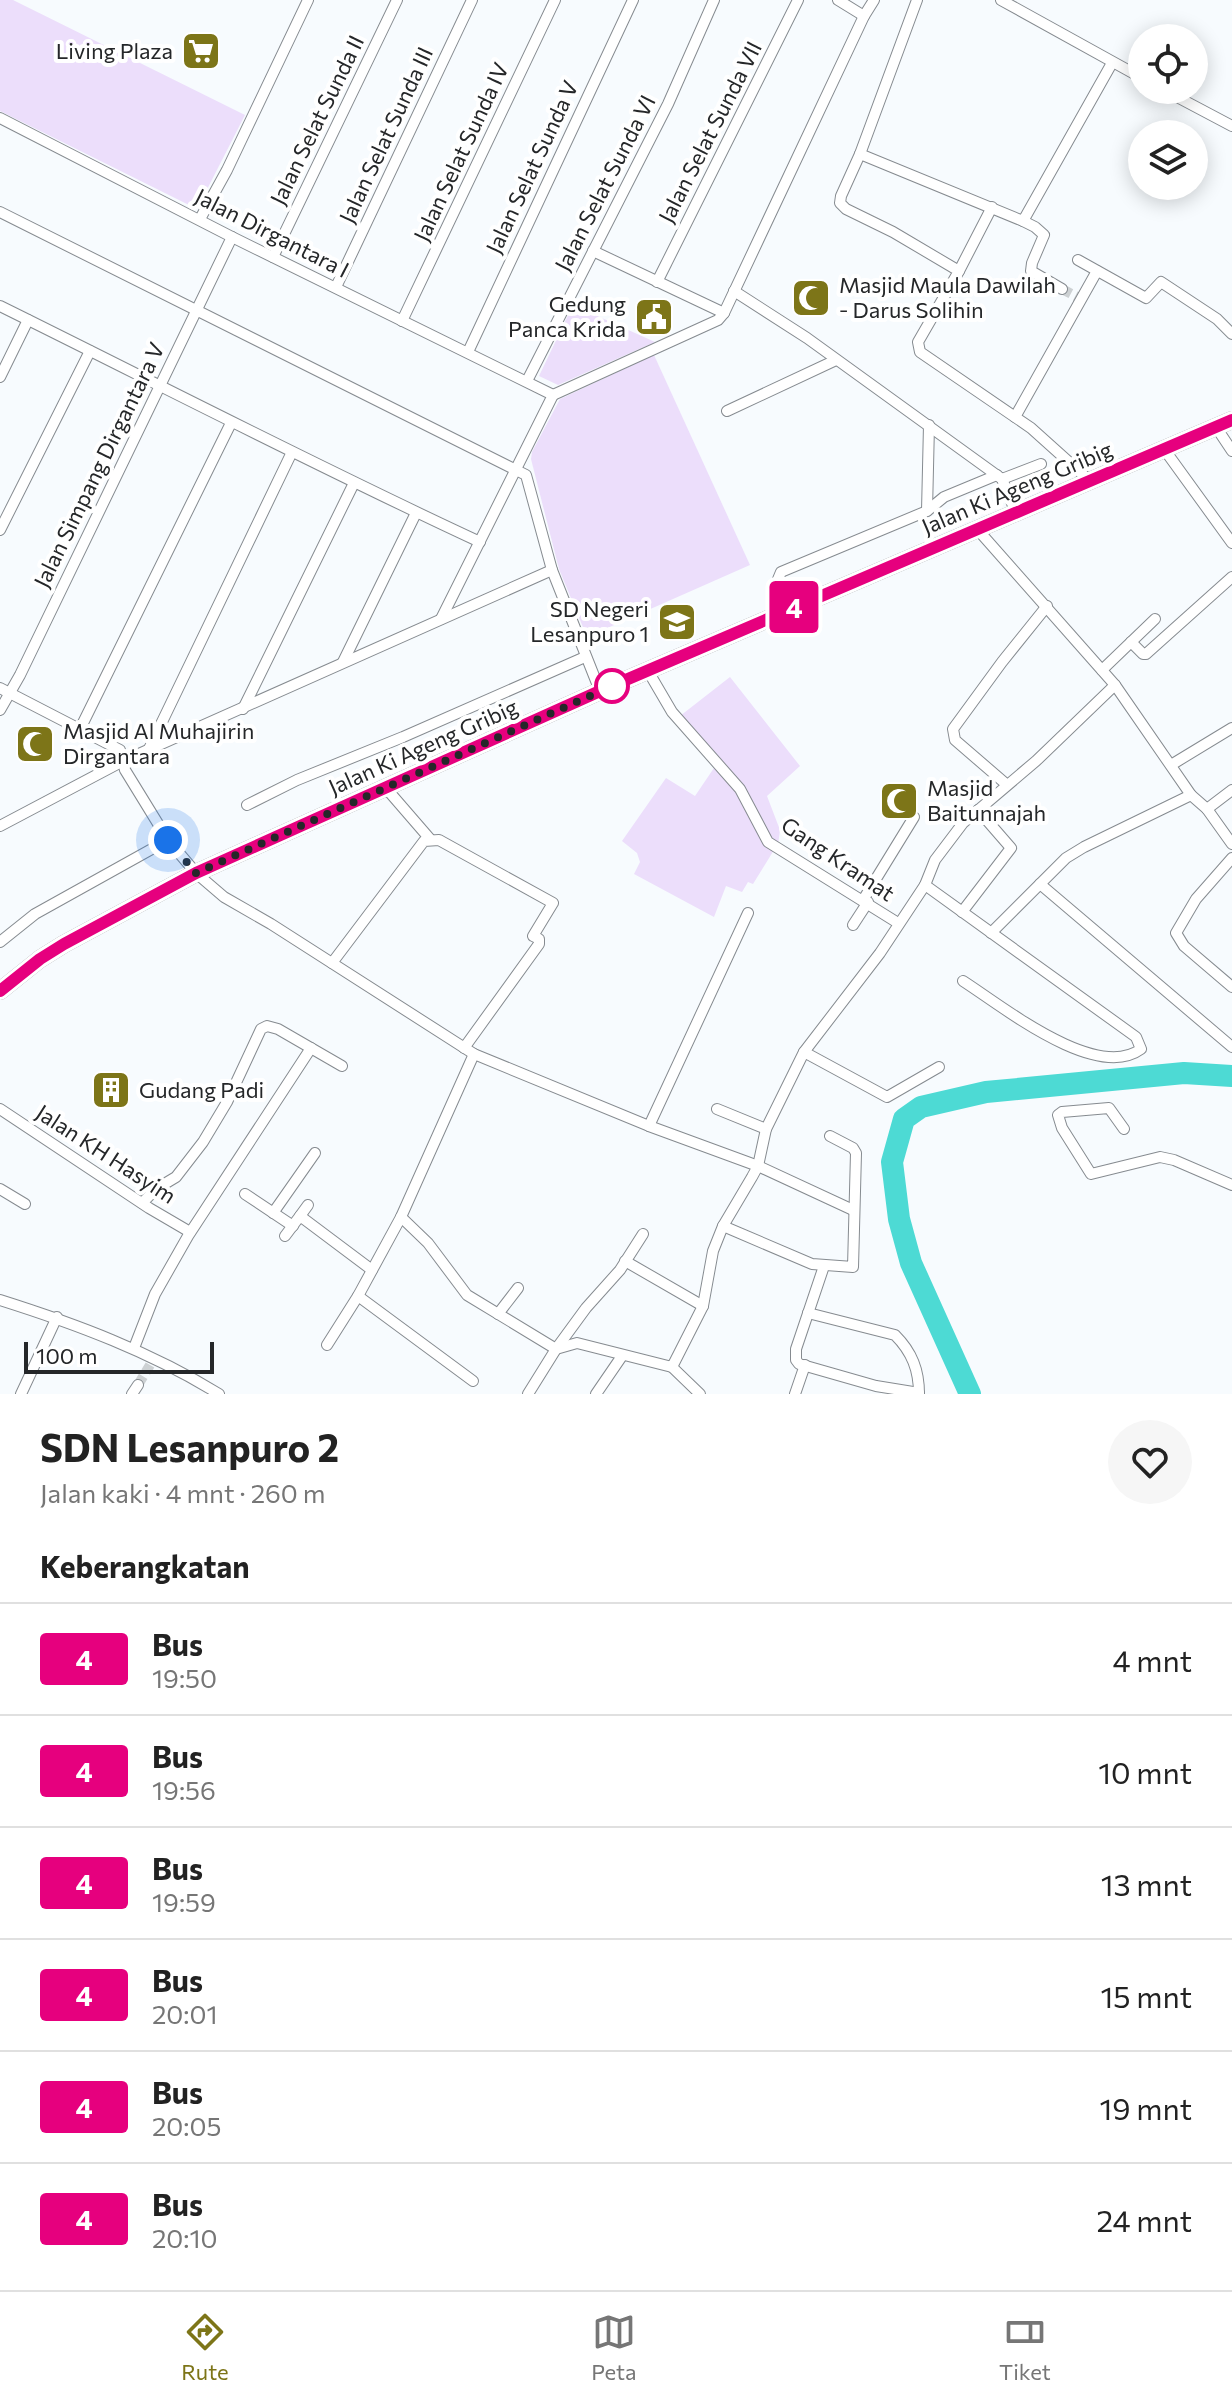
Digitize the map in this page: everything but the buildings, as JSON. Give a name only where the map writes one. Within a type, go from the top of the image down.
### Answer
[{"type":"main road","name":"Jalan Ki Ageng Gribig","points":[[0,991],[64,944],[196,873],[600,691],[1224,424]]},
{"type":"street","points":[[200,219],[240,145],[308,0]]},
{"type":"street","name":"Jalan Selat Sunda II","points":[[273,257],[397,0]]},
{"type":"street","name":"Jalan Selat Sunda III","points":[[336,287],[472,0]]},
{"type":"street","name":"Jalan Selat Sunda IV","points":[[402,321],[555,0]]},
{"type":"street","name":"Jalan Selat Sunda V","points":[[468,352],[633,0]]},
{"type":"street","name":"Jalan Selat Sunda VI","points":[[527,381],[668,104],[714,0]]},
{"type":"street","name":"Jalan Selat Sunda VII","points":[[657,282],[798,0]]},
{"type":"street","points":[[838,0],[864,16]]},
{"type":"street","points":[[441,619],[553,395],[718,320],[724,313],[874,0]]},
{"type":"street","points":[[917,0],[860,154],[841,196],[842,206],[959,271]]},
{"type":"street","points":[[1001,0],[1022,5],[1128,71]]},
{"type":"street","points":[[1023,221],[1112,63]]},
{"type":"street","points":[[1190,104],[1232,126]]},
{"type":"street","name":"Jalan Dirgantara I","points":[[0,118],[232,237],[553,395]]},
{"type":"street","points":[[860,154],[1035,227],[1044,235],[1031,271],[1062,289]]},
{"type":"street","points":[[992,207],[918,342],[918,348],[925,358],[1015,417],[1090,481]]},
{"type":"street","points":[[0,212],[526,475],[552,570],[600,691]]},
{"type":"street","name":"Jalan Simpang Dirgantara V","points":[[0,710],[4,690],[20,675],[232,237]]},
{"type":"street","points":[[593,251],[724,313]]},
{"type":"street","points":[[1078,260],[1146,298],[1161,282],[1217,319],[1232,334]]},
{"type":"street","points":[[1015,417],[1097,271]]},
{"type":"street","points":[[734,291],[807,338],[999,477],[1016,513]]},
{"type":"street","points":[[0,306],[231,423],[480,542]]},
{"type":"street","points":[[0,377],[28,320]]},
{"type":"street","points":[[0,530],[90,351]]},
{"type":"street","points":[[727,411],[836,360]]},
{"type":"street","points":[[81,727],[231,423]]},
{"type":"street","points":[[1224,424],[1232,451]]},
{"type":"street","points":[[927,511],[929,425]]},
{"type":"street","points":[[1164,449],[1231,540]]},
{"type":"street","points":[[148,751],[292,452]]},
{"type":"street","points":[[786,611],[776,584],[781,572],[927,511],[944,497],[1041,464]]},
{"type":"street","points":[[243,709],[354,483]]},
{"type":"street","points":[[343,662],[416,513]]},
{"type":"street","points":[[978,530],[1115,685],[1191,795],[1207,809],[1232,844]]},
{"type":"street","points":[[0,826],[123,761],[552,570]]},
{"type":"street","points":[[1131,642],[1146,654],[1232,577]]},
{"type":"street","points":[[1006,784],[955,740],[953,729],[1047,606]]},
{"type":"street","points":[[1102,670],[1155,619]]},
{"type":"street","points":[[247,805],[297,780],[585,657]]},
{"type":"street","name":"Gang Kramat","points":[[648,671],[672,712],[740,789],[768,842],[898,923]]},
{"type":"street","points":[[672,1367],[703,1306],[713,1251],[723,1226],[758,1166],[766,1129],[804,1052],[880,953],[925,885],[935,860],[963,823],[1036,761],[1115,685]]},
{"type":"street","points":[[4,690],[81,727],[120,750],[125,770],[168,840],[196,873],[224,897],[469,1051],[649,1126],[758,1166],[853,1210]]},
{"type":"street","points":[[1171,765],[1232,728]]},
{"type":"street","points":[[385,787],[430,839]]},
{"type":"street","points":[[1207,809],[1232,790]]},
{"type":"street","points":[[991,933],[1066,858],[1191,795]]},
{"type":"street","points":[[962,912],[1011,848],[978,810]]},
{"type":"street","points":[[853,925],[914,817]]},
{"type":"street","points":[[327,1345],[401,1217],[469,1051],[539,944],[539,939],[533,936],[553,903],[439,840],[430,839],[424,841],[332,963]]},
{"type":"street","points":[[0,942],[35,914],[168,840]]},
{"type":"street","points":[[1232,858],[1196,899],[1176,933],[1184,946],[1232,987]]},
{"type":"street","points":[[1040,884],[1232,1047]]},
{"type":"street","points":[[925,885],[1136,1037],[1141,1049],[1123,1057],[1077,1052],[963,981]]},
{"type":"street","points":[[649,1126],[748,913]]},
{"type":"street","points":[[142,1203],[156,1189],[176,1177],[203,1142],[227,1102],[261,1029],[270,1026],[342,1066]]},
{"type":"street","points":[[134,1348],[155,1294],[190,1232],[311,1048]]},
{"type":"street","points":[[804,1052],[887,1097],[939,1067]]},
{"type":"street","points":[[1124,1129],[1109,1108],[1062,1112],[1058,1117],[1091,1174],[1160,1157],[1232,1185]]},
{"type":"street","name":"Jalan KH Hasyim","points":[[0,1109],[190,1232]]},
{"type":"street","points":[[717,1109],[766,1129]]},
{"type":"street","points":[[723,1226],[793,1258],[847,1269],[855,1264],[853,1210],[856,1153],[853,1148],[830,1136]]},
{"type":"street","points":[[273,1213],[315,1153]]},
{"type":"street","points":[[0,1189],[25,1204]]},
{"type":"street","points":[[245,1194],[293,1226]]},
{"type":"street","points":[[285,1236],[308,1205]]},
{"type":"street","points":[[300,1216],[372,1270]]},
{"type":"street","points":[[401,1217],[428,1243],[467,1295],[556,1349],[577,1343],[672,1367],[700,1394]]},
{"type":"street","points":[[528,1394],[556,1349],[643,1234]]},
{"type":"street","points":[[625,1261],[703,1306]]},
{"type":"street","points":[[808,1313],[895,1335],[904,1344],[916,1367],[919,1393],[876,1386],[799,1364],[795,1354],[808,1313],[824,1266]]},
{"type":"street","points":[[498,1314],[518,1288]]},
{"type":"street","points":[[358,1296],[473,1381]]},
{"type":"street","points":[[0,1300],[57,1317],[134,1348],[152,1363],[219,1394]]},
{"type":"street","points":[[21,1394],[57,1317]]},
{"type":"street","points":[[596,1394],[622,1356]]},
{"type":"street","points":[[795,1394],[805,1365]]},
{"type":"shaded area","points":[[0,0],[13,0],[245,115],[197,209],[0,111]]},
{"type":"shaded area","points":[[573,305],[655,342],[558,385],[539,376]]},
{"type":"shaded area","points":[[654,355],[750,565],[587,637],[559,569],[531,459],[532,452],[560,399]]},
{"type":"shaded area","points":[[730,677],[800,766],[767,796],[780,830],[778,845],[769,838],[680,716]]},
{"type":"shaded area","points":[[716,765],[735,787],[774,850],[753,884],[748,882],[742,892],[726,886],[714,917],[634,874],[640,862],[637,853],[622,841],[666,778],[695,796]]},
{"type":"waterway","points":[[970,1394],[911,1263],[899,1219],[892,1162],[904,1119],[921,1107],[986,1092],[1184,1073],[1232,1076]]},
{"type":"tunnel","points":[[1062,289],[1081,299]]},
{"type":"tunnel","points":[[138,1385],[150,1365]]},
{"type":"bus line","name":"4","points":[[0,991],[64,944],[196,873],[600,691],[1232,420]]},
{"type":"place","name":"Living Plaza","points":[[201,51]]},
{"type":"place","name":"Masjid Maula Dawilah - Darus Solihin","points":[[811,298]]},
{"type":"place","name":"Gedung Panca Krida","points":[[654,317]]},
{"type":"place","name":"SD Negeri Lesanpuro 1","points":[[677,622]]},
{"type":"place","name":"Masjid Al Muhajirin Dirgantara","points":[[35,744]]},
{"type":"place","name":"Masjid Baitunnajah","points":[[899,801]]},
{"type":"place","name":"Gudang Padi","points":[[111,1090]]},
{"type":"route","points":[[168,840],[196,873],[612,686]]}]
